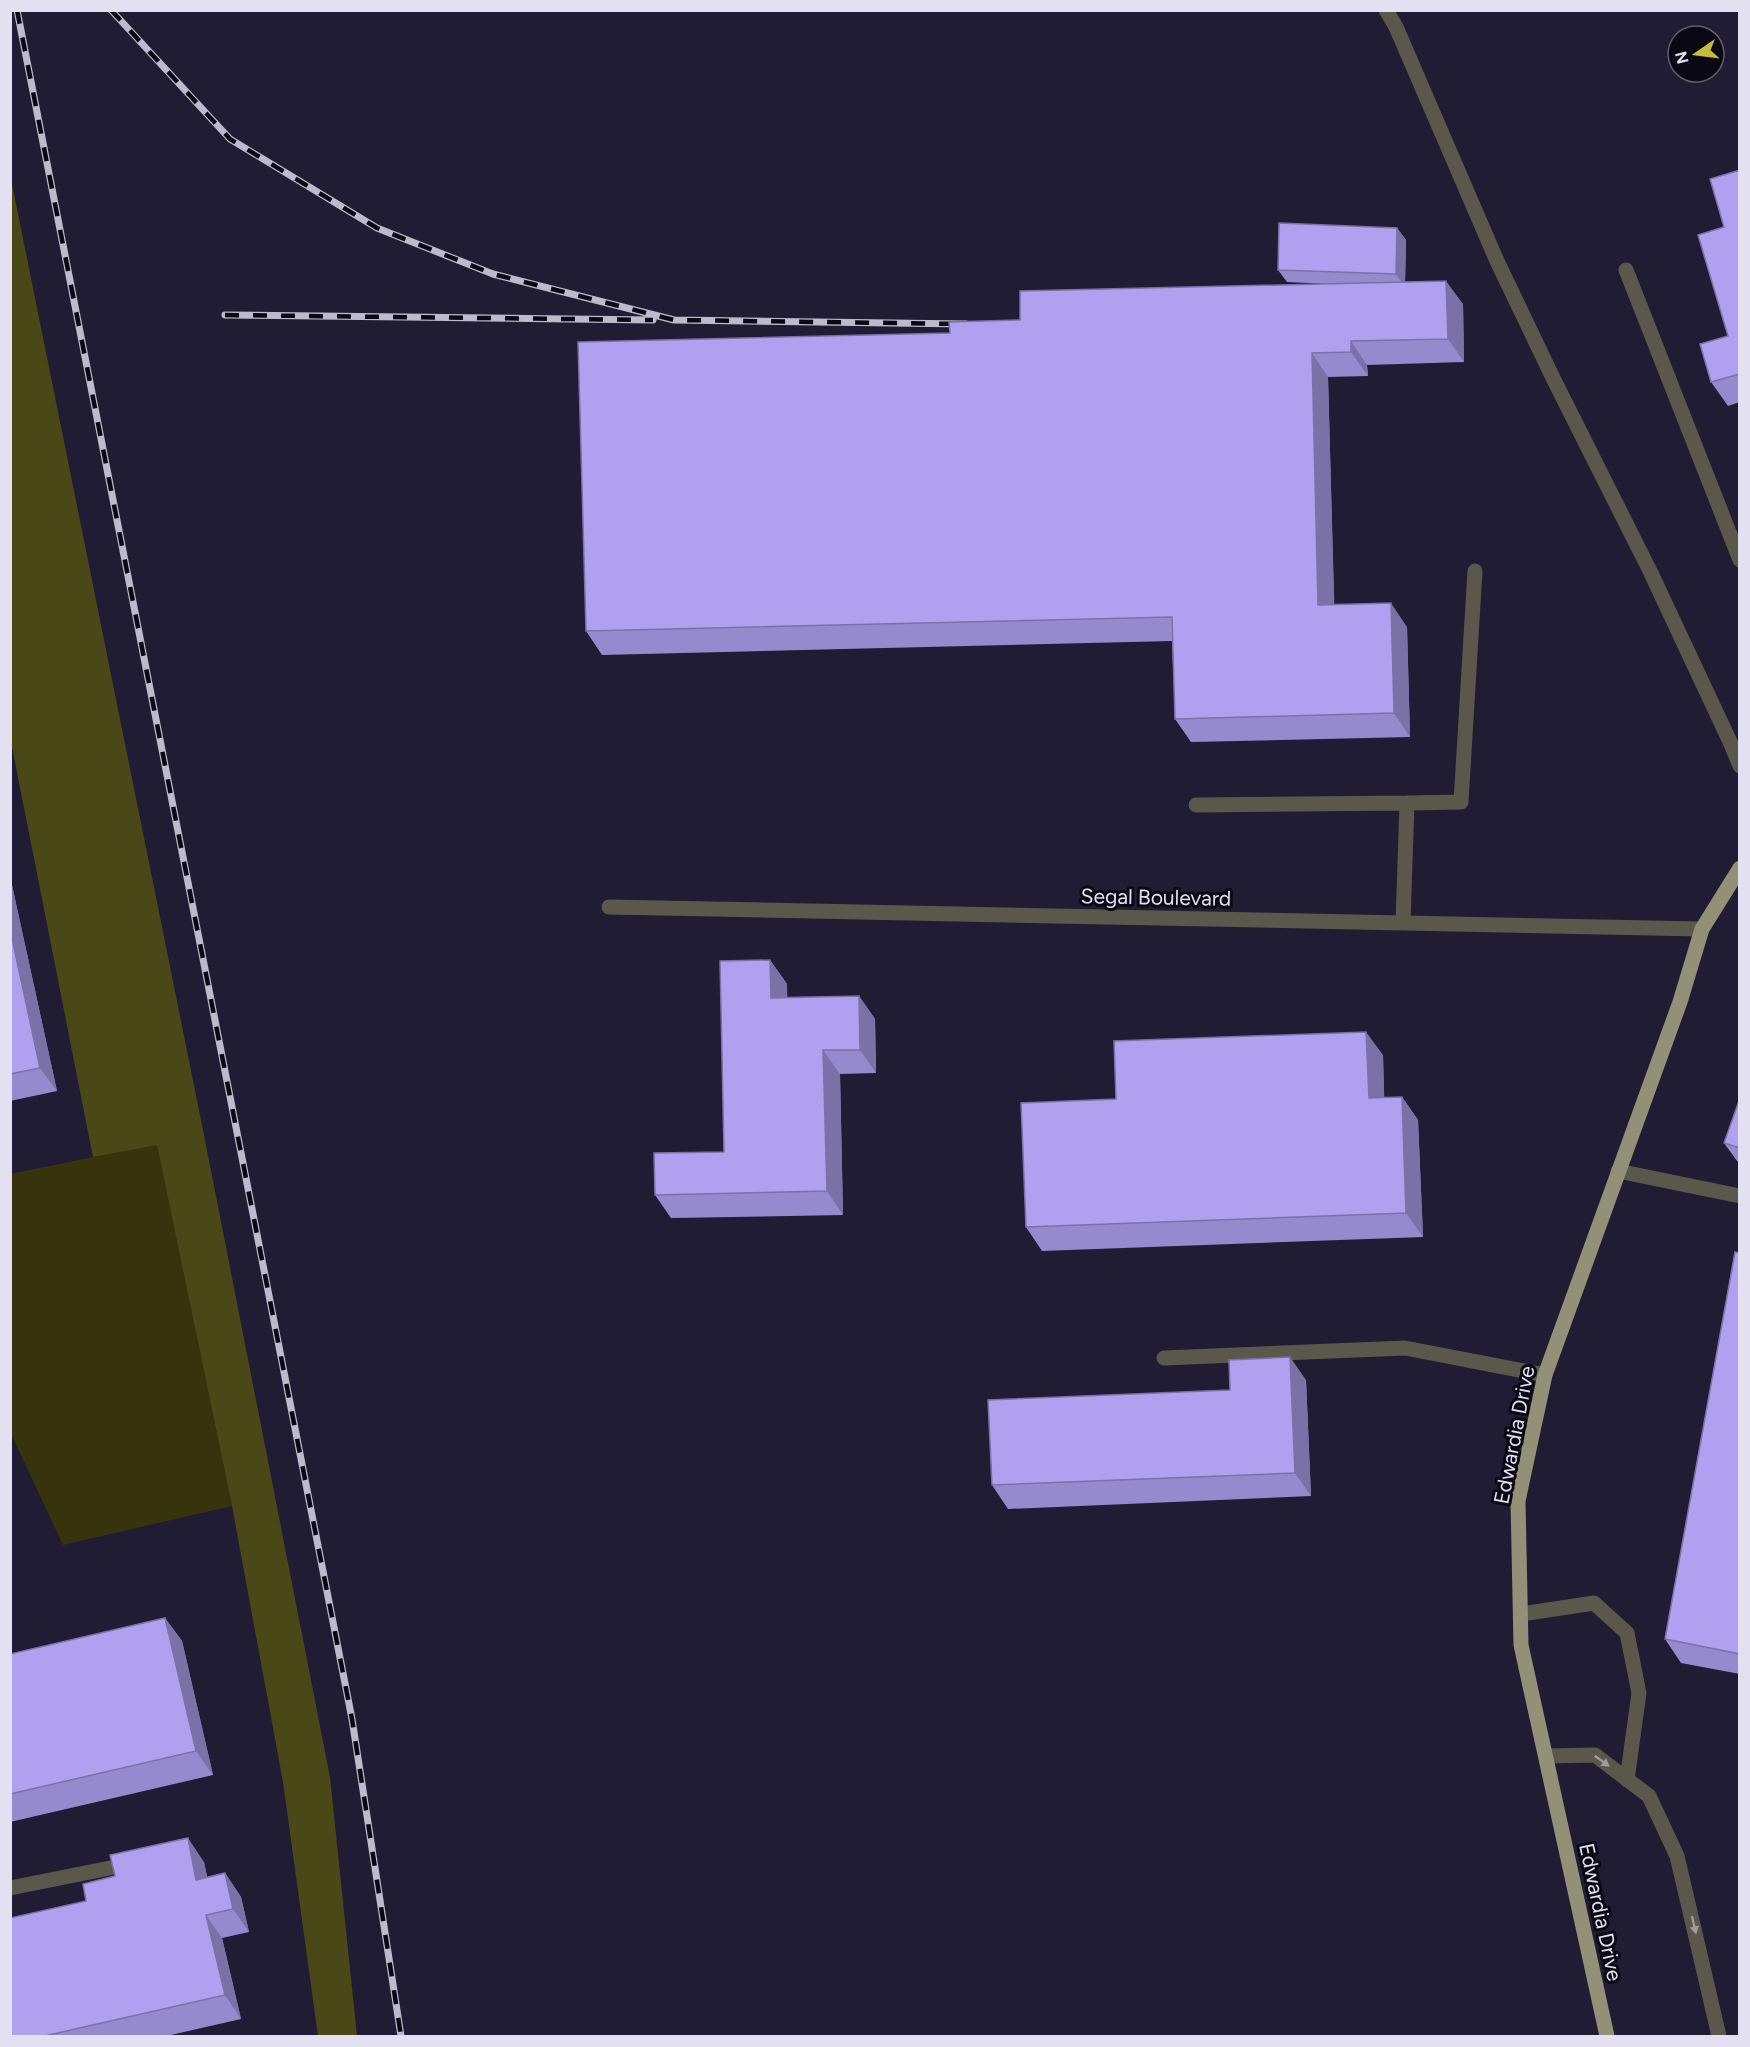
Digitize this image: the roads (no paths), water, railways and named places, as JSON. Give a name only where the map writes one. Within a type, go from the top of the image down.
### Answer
[{"type":"main road","name":"Edwardia Drive","points":[[1607,2037],[1521,1645],[1518,1501],[1545,1375],[1680,1002],[1702,929],[1740,868]]},
{"type":"street","points":[[1386,10],[1396,27],[1507,282],[1552,378],[1651,573],[1740,766]]},
{"type":"street","points":[[1626,270],[1740,560]]},
{"type":"street","points":[[1196,805],[1461,802],[1475,571]]},
{"type":"street","points":[[1403,923],[1407,803]]},
{"type":"street","name":"Segal Boulevard","points":[[609,907],[1702,929]]},
{"type":"street","points":[[1618,1171],[1740,1196]]},
{"type":"street","points":[[1164,1358],[1405,1348],[1545,1375]]},
{"type":"street","points":[[1521,1614],[1594,1604],[1627,1633],[1639,1693],[1627,1779]]},
{"type":"street","points":[[1546,1756],[1595,1755],[1649,1796],[1677,1856],[1719,2037]]},
{"type":"street","points":[[10,1888],[110,1868]]},
{"type":"railway","points":[[17,10],[352,1719],[401,2036]]},
{"type":"railway","points":[[111,10],[230,139],[377,228],[493,274],[674,320],[966,324]]},
{"type":"railway","points":[[225,315],[653,320]]}]
